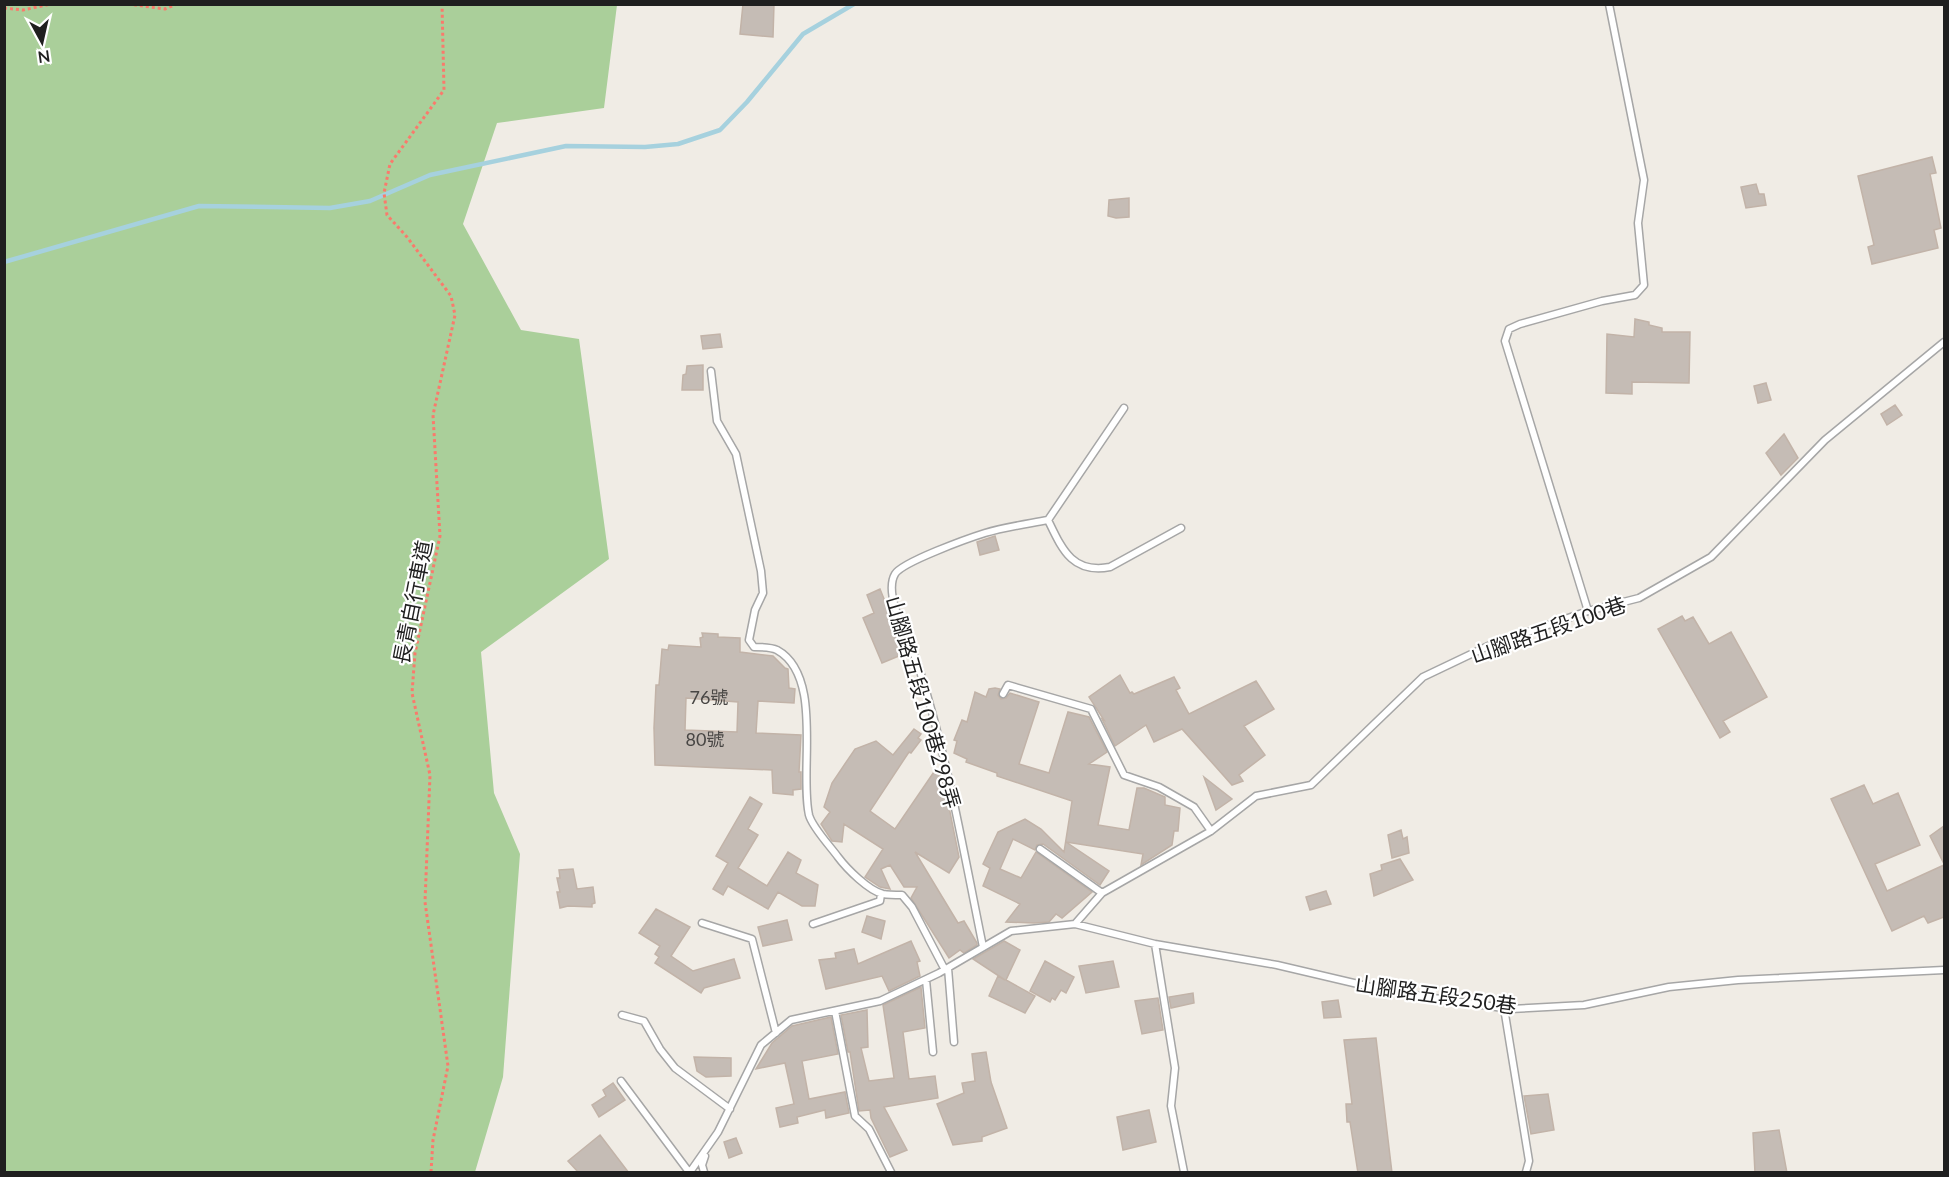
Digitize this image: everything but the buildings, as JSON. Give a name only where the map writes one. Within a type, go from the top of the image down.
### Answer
[{"type":"lane","points":[[1588,611],[1505,340],[1509,330],[1520,324],[1602,301],[1635,295],[1644,285],[1638,223],[1644,180],[1609,4]]},
{"type":"lane","name":"山腳路五段100巷","points":[[1075,924],[1102,893],[1211,831],[1256,796],[1311,785],[1423,677],[1488,646],[1588,611],[1639,598],[1711,557],[1825,440],[1944,342]]},
{"type":"lane","points":[[711,371],[717,421],[736,453],[761,571],[763,593],[755,610],[749,640],[754,647],[776,649],[788,659],[799,674],[805,706],[807,801],[810,818],[845,866],[881,894],[902,895],[912,907],[947,969],[954,1042]]},
{"type":"lane","points":[[1124,408],[1047,520],[1063,551],[1086,567],[1097,569],[1110,567],[1181,528]]},
{"type":"lane","name":"山腳路五段100巷298弄","points":[[983,947],[948,779],[920,670],[896,611],[892,585],[895,573],[906,564],[986,533],[1047,520]]},
{"type":"lane","points":[[1003,694],[1008,685],[1091,709],[1124,775],[1159,787],[1194,807],[1211,831]]},
{"type":"lane","points":[[1040,849],[1102,893]]},
{"type":"lane","points":[[813,924],[880,901],[881,894]]},
{"type":"lane","points":[[702,923],[752,939],[776,1032]]},
{"type":"lane","points":[[621,1081],[690,1173],[730,1109],[761,1044],[792,1020],[880,1000],[947,969],[1011,931],[1075,924]]},
{"type":"lane","name":"山腳路五段250巷","points":[[1075,924],[1155,944],[1277,964],[1392,992],[1504,1008],[1584,1005],[1669,987],[1738,980],[1944,970]]},
{"type":"lane","points":[[1155,944],[1174,1059],[1171,1106],[1184,1173]]},
{"type":"lane","points":[[926,980],[933,1052]]},
{"type":"lane","points":[[1504,1008],[1529,1161],[1526,1173]]},
{"type":"lane","points":[[835,1011],[855,1116],[869,1129],[891,1173]]},
{"type":"lane","points":[[622,1016],[644,1021],[660,1049],[675,1068],[730,1109]]},
{"type":"lane","points":[[704,1173],[702,1165],[708,1147]]},
{"type":"path","points":[[4,8],[23,10],[51,4]]},
{"type":"path","points":[[128,4],[165,9],[177,4]]},
{"type":"path","name":"長青自行車道","points":[[431,1173],[433,1140],[448,1066],[425,902],[430,775],[412,693],[415,653],[441,536],[433,415],[455,315],[451,296],[407,237],[387,215],[384,193],[390,164],[444,90],[442,4]]},
{"type":"green space","points":[[5,4],[617,5],[604,108],[497,123],[463,224],[521,330],[579,339],[609,559],[481,652],[494,793],[520,854],[503,1077],[475,1172],[5,1172]]},
{"type":"waterway","points":[[4,262],[199,206],[330,208],[370,201],[430,175],[566,146],[645,147],[678,144],[720,130],[747,102],[803,34],[854,4]]}]
